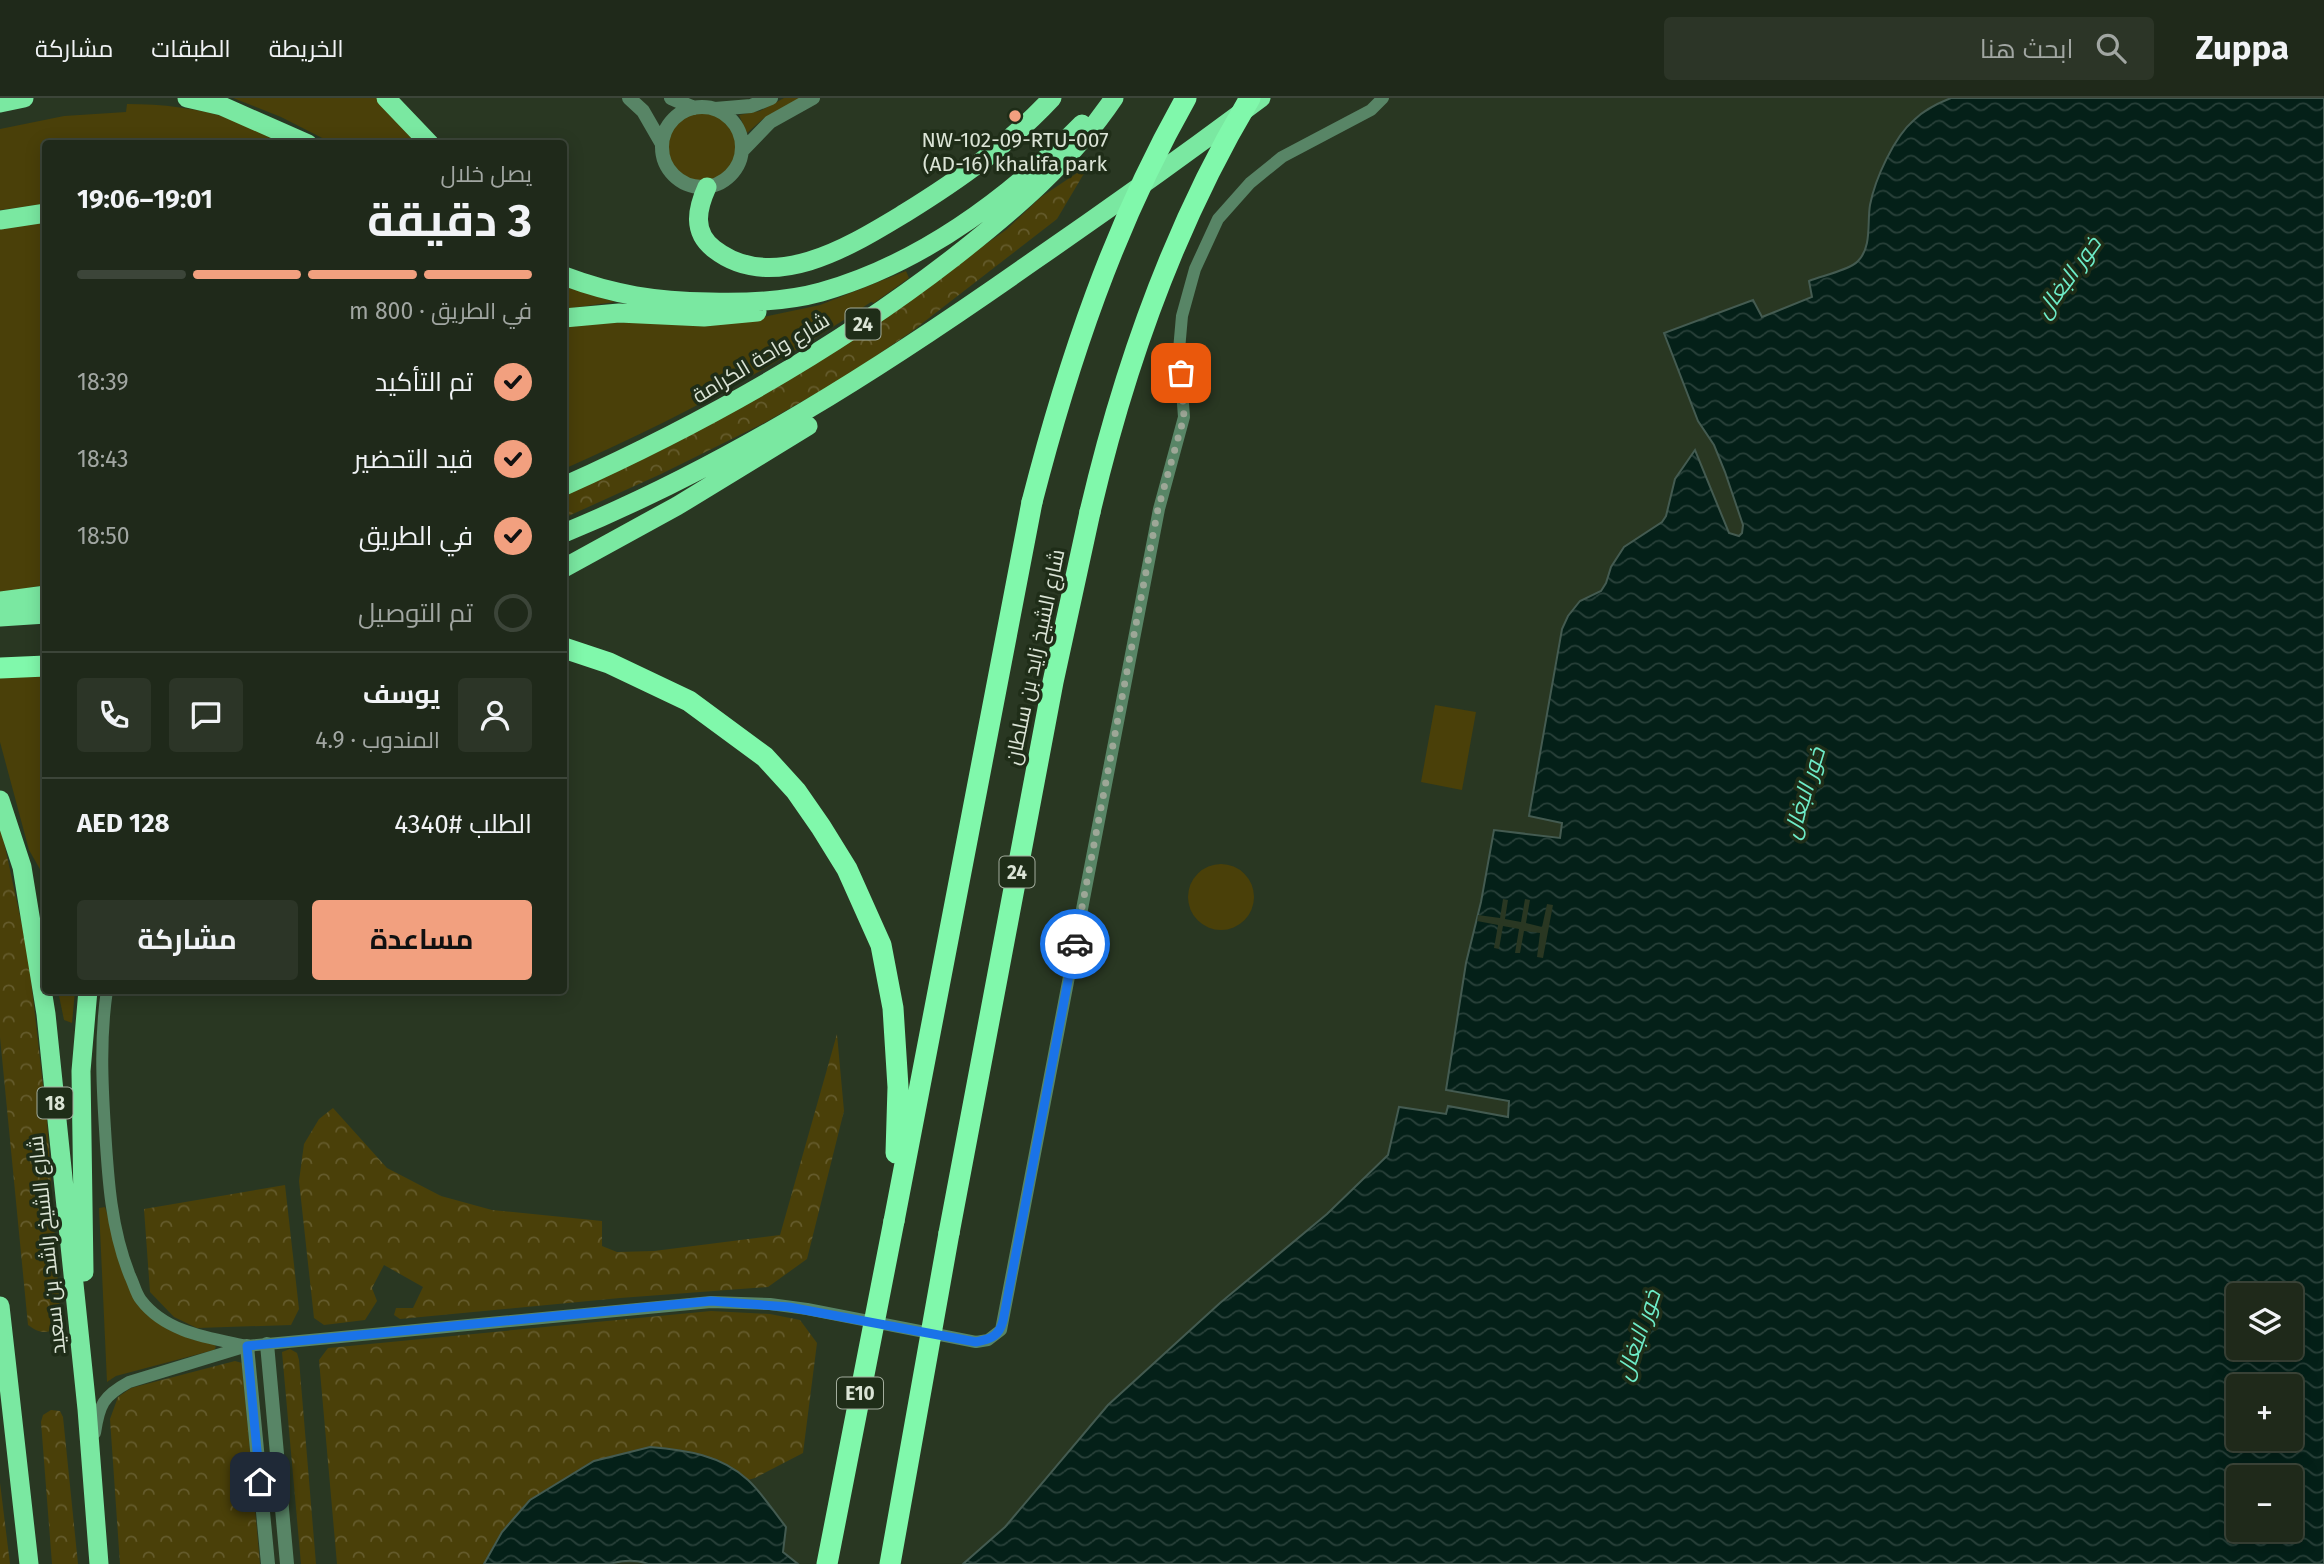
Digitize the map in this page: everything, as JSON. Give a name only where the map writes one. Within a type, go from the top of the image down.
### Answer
[{"type":"highway","points":[[0,103],[24,98]]},
{"type":"highway","points":[[187,98],[222,107],[299,140]]},
{"type":"highway","points":[[386,98],[426,140]]},
{"type":"highway","points":[[395,98],[410,122]]},
{"type":"highway","points":[[707,187],[698,206],[697,222],[709,246],[724,257],[743,265],[763,267],[813,260],[868,235],[937,193],[1024,128],[1052,98]]},
{"type":"highway","points":[[567,318],[619,313],[732,316],[779,307],[867,277],[966,224],[1020,181],[1108,98]]},
{"type":"highway","name":"شارع واحة الكرامة","points":[[567,485],[638,452],[764,387],[910,292],[981,237],[1033,192],[1073,153],[1114,98]]},
{"type":"highway","name":"شارع الشيخ زايد بن سلطان","points":[[894,1222],[1032,502],[1057,404],[1089,308],[1127,215],[1185,98]]},
{"type":"highway","name":"شارع الشيخ زايد بن سلطان","points":[[890,1564],[949,1233],[1053,682],[1104,452],[1140,335],[1162,278],[1212,166],[1250,98]]},
{"type":"highway","name":"24","points":[[567,532],[652,493],[783,425],[933,332],[1261,98]]},
{"type":"highway","points":[[0,220],[42,214]]},
{"type":"highway","points":[[567,263],[610,282],[687,302]]},
{"type":"highway","points":[[567,277],[627,296],[687,302],[750,303],[818,293]]},
{"type":"highway","points":[[567,566],[677,506],[818,420],[902,363],[933,332]]},
{"type":"highway","points":[[0,601],[42,596]]},
{"type":"highway","points":[[0,617],[42,614]]},
{"type":"highway","points":[[567,649],[609,663],[690,701],[765,757],[796,791],[847,869],[881,946],[893,1008],[898,1087],[894,1222]]},
{"type":"highway","points":[[0,660],[42,656]]},
{"type":"highway","points":[[0,668],[42,666]]},
{"type":"highway","name":"شارع الشيخ راشد بن سعيد","points":[[0,800],[22,867],[42,990]]},
{"type":"highway","name":"شارع الشيخ راشد بن سعيد","points":[[43,994],[87,1409],[99,1564]]},
{"type":"highway","points":[[87,1409],[81,1071],[88,994]]},
{"type":"highway","name":"E10","points":[[827,1564],[894,1222]]},
{"type":"highway","points":[[0,1306],[29,1564]]},
{"type":"street","points":[[629,98],[643,111],[662,144]]},
{"type":"street","points":[[671,98],[694,108],[714,109],[751,106],[771,98]]},
{"type":"street","points":[[742,150],[770,122],[813,98]]},
{"type":"street","points":[[91,1465],[100,1405],[115,1389],[129,1382],[247,1346],[711,1301],[795,1307],[976,1342],[988,1340],[1000,1330],[1158,509],[1184,417],[1179,350],[1182,316],[1195,269],[1218,219],[1250,183],[1282,156],[1371,110],[1383,98]]},
{"type":"street","points":[[694,108],[676,117],[669,125],[662,144],[663,156],[675,176],[696,187],[720,183],[731,175],[742,150],[741,137],[735,125],[726,115],[714,109]]},
{"type":"street","points":[[106,994],[102,1021],[101,1068],[106,1150],[110,1206],[125,1263],[140,1299],[169,1324],[195,1336],[247,1346]]},
{"type":"street","points":[[267,1344],[287,1564]]},
{"type":"street","points":[[247,1346],[268,1564]]},
{"type":"green space","points":[[233,98],[377,98],[415,140],[326,140],[281,117]]},
{"type":"green space","points":[[784,98],[800,98],[764,118],[747,133],[739,115],[760,111]]},
{"type":"green space","points":[[127,104],[193,109],[232,119],[281,140],[42,140],[42,204],[0,210],[0,129],[64,116],[126,112]]},
{"type":"green space","points":[[702,113],[727,123],[737,148],[727,173],[702,183],[677,173],[667,148],[677,123]]},
{"type":"green space","points":[[1089,165],[1057,219],[911,332],[845,377],[764,423],[567,517],[567,487],[796,375],[1006,230],[1041,197]]},
{"type":"green space","points":[[42,222],[42,586],[0,593],[0,229]]},
{"type":"green space","points":[[906,271],[909,278],[874,303],[871,302],[759,371],[683,413],[567,468],[567,325],[745,321],[820,305]]},
{"type":"green space","points":[[567,287],[615,302],[567,309]]},
{"type":"green space","points":[[42,674],[42,873],[29,850],[0,742],[0,675]]},
{"type":"green space","points":[[1435,705],[1476,712],[1462,790],[1421,782]]},
{"type":"green space","points":[[0,824],[28,953],[47,1121],[60,1312],[58,1327],[46,1332],[28,1325],[0,1037]]},
{"type":"green space","points":[[1214,864],[1228,864],[1240,869],[1249,878],[1254,897],[1252,910],[1245,921],[1228,930],[1214,930],[1202,925],[1193,916],[1188,904],[1188,890],[1193,878],[1202,869]]},
{"type":"green space","points":[[59,994],[75,994],[72,1023],[64,1020]]},
{"type":"green space","points":[[837,1034],[844,1111],[807,1259],[768,1287],[400,1319],[394,1315],[396,1308],[413,1308],[423,1287],[384,1265],[372,1288],[377,1301],[365,1320],[324,1325],[314,1318],[299,1181],[304,1144],[319,1119],[333,1108],[387,1168],[441,1196],[492,1210],[602,1221],[602,1246],[617,1252],[654,1251],[780,1235]]},
{"type":"green space","points":[[285,1185],[299,1309],[291,1325],[197,1328],[174,1317],[150,1292],[144,1209]]},
{"type":"green space","points":[[105,1207],[136,1303],[167,1329],[194,1340],[213,1343],[216,1347],[214,1350],[116,1376],[107,1382],[99,1208]]},
{"type":"green space","points":[[711,1311],[770,1314],[800,1320],[817,1343],[803,1453],[748,1480],[717,1459],[502,1532],[484,1564],[337,1564],[319,1360],[328,1348]]},
{"type":"green space","points":[[290,1349],[297,1353],[299,1360],[316,1564],[301,1564],[282,1352]]},
{"type":"green space","points":[[235,1361],[242,1363],[260,1564],[120,1564],[110,1419],[118,1397],[131,1388]]},
{"type":"green space","points":[[51,1410],[60,1411],[63,1417],[78,1564],[52,1564],[41,1422],[43,1415]]},
{"type":"green space","points":[[0,1483],[10,1564],[0,1564]]},
{"type":"water","name":"خور البغال","points":[[1951,98],[2324,98],[2324,1564],[963,1564],[1005,1527],[1108,1405],[1220,1303],[1327,1214],[1388,1155],[1399,1107],[1446,1114],[1448,1106],[1508,1117],[1509,1101],[1446,1090],[1466,963],[1481,902],[1494,830],[1560,838],[1562,823],[1529,816],[1562,629],[1580,601],[1601,591],[1611,567],[1624,547],[1662,522],[1675,479],[1695,450],[1729,533],[1739,536],[1742,533],[1743,525],[1725,472],[1714,445],[1698,421],[1664,333],[1753,300],[1762,317],[1812,297],[1809,281],[1842,270],[1858,261],[1865,249],[1870,205],[1881,171],[1899,137],[1918,116]]},
{"type":"water","points":[[650,1447],[702,1455],[738,1472],[758,1491],[786,1527],[783,1552],[798,1564],[648,1564],[629,1561],[610,1564],[484,1564],[502,1532],[530,1500],[594,1461]]},
{"type":"pier","points":[[1503,899],[1508,900],[1505,919],[1521,922],[1525,899],[1530,900],[1526,923],[1542,927],[1547,904],[1553,905],[1543,958],[1537,957],[1540,933],[1524,931],[1520,953],[1515,953],[1519,929],[1503,926],[1499,949],[1494,948],[1498,925],[1477,921],[1478,915],[1500,918]]},
{"type":"way so far","points":[[1075,944],[1158,509],[1184,417],[1181,373]]},
{"type":"place","name":"NW-102-09-RTU-007 (AD-16) khalifa park","points":[[1015,116]]},
{"type":"route","points":[[260,1482],[247,1346],[711,1301],[807,1309],[976,1342],[995,1336],[1003,1321],[1075,944]]}]
